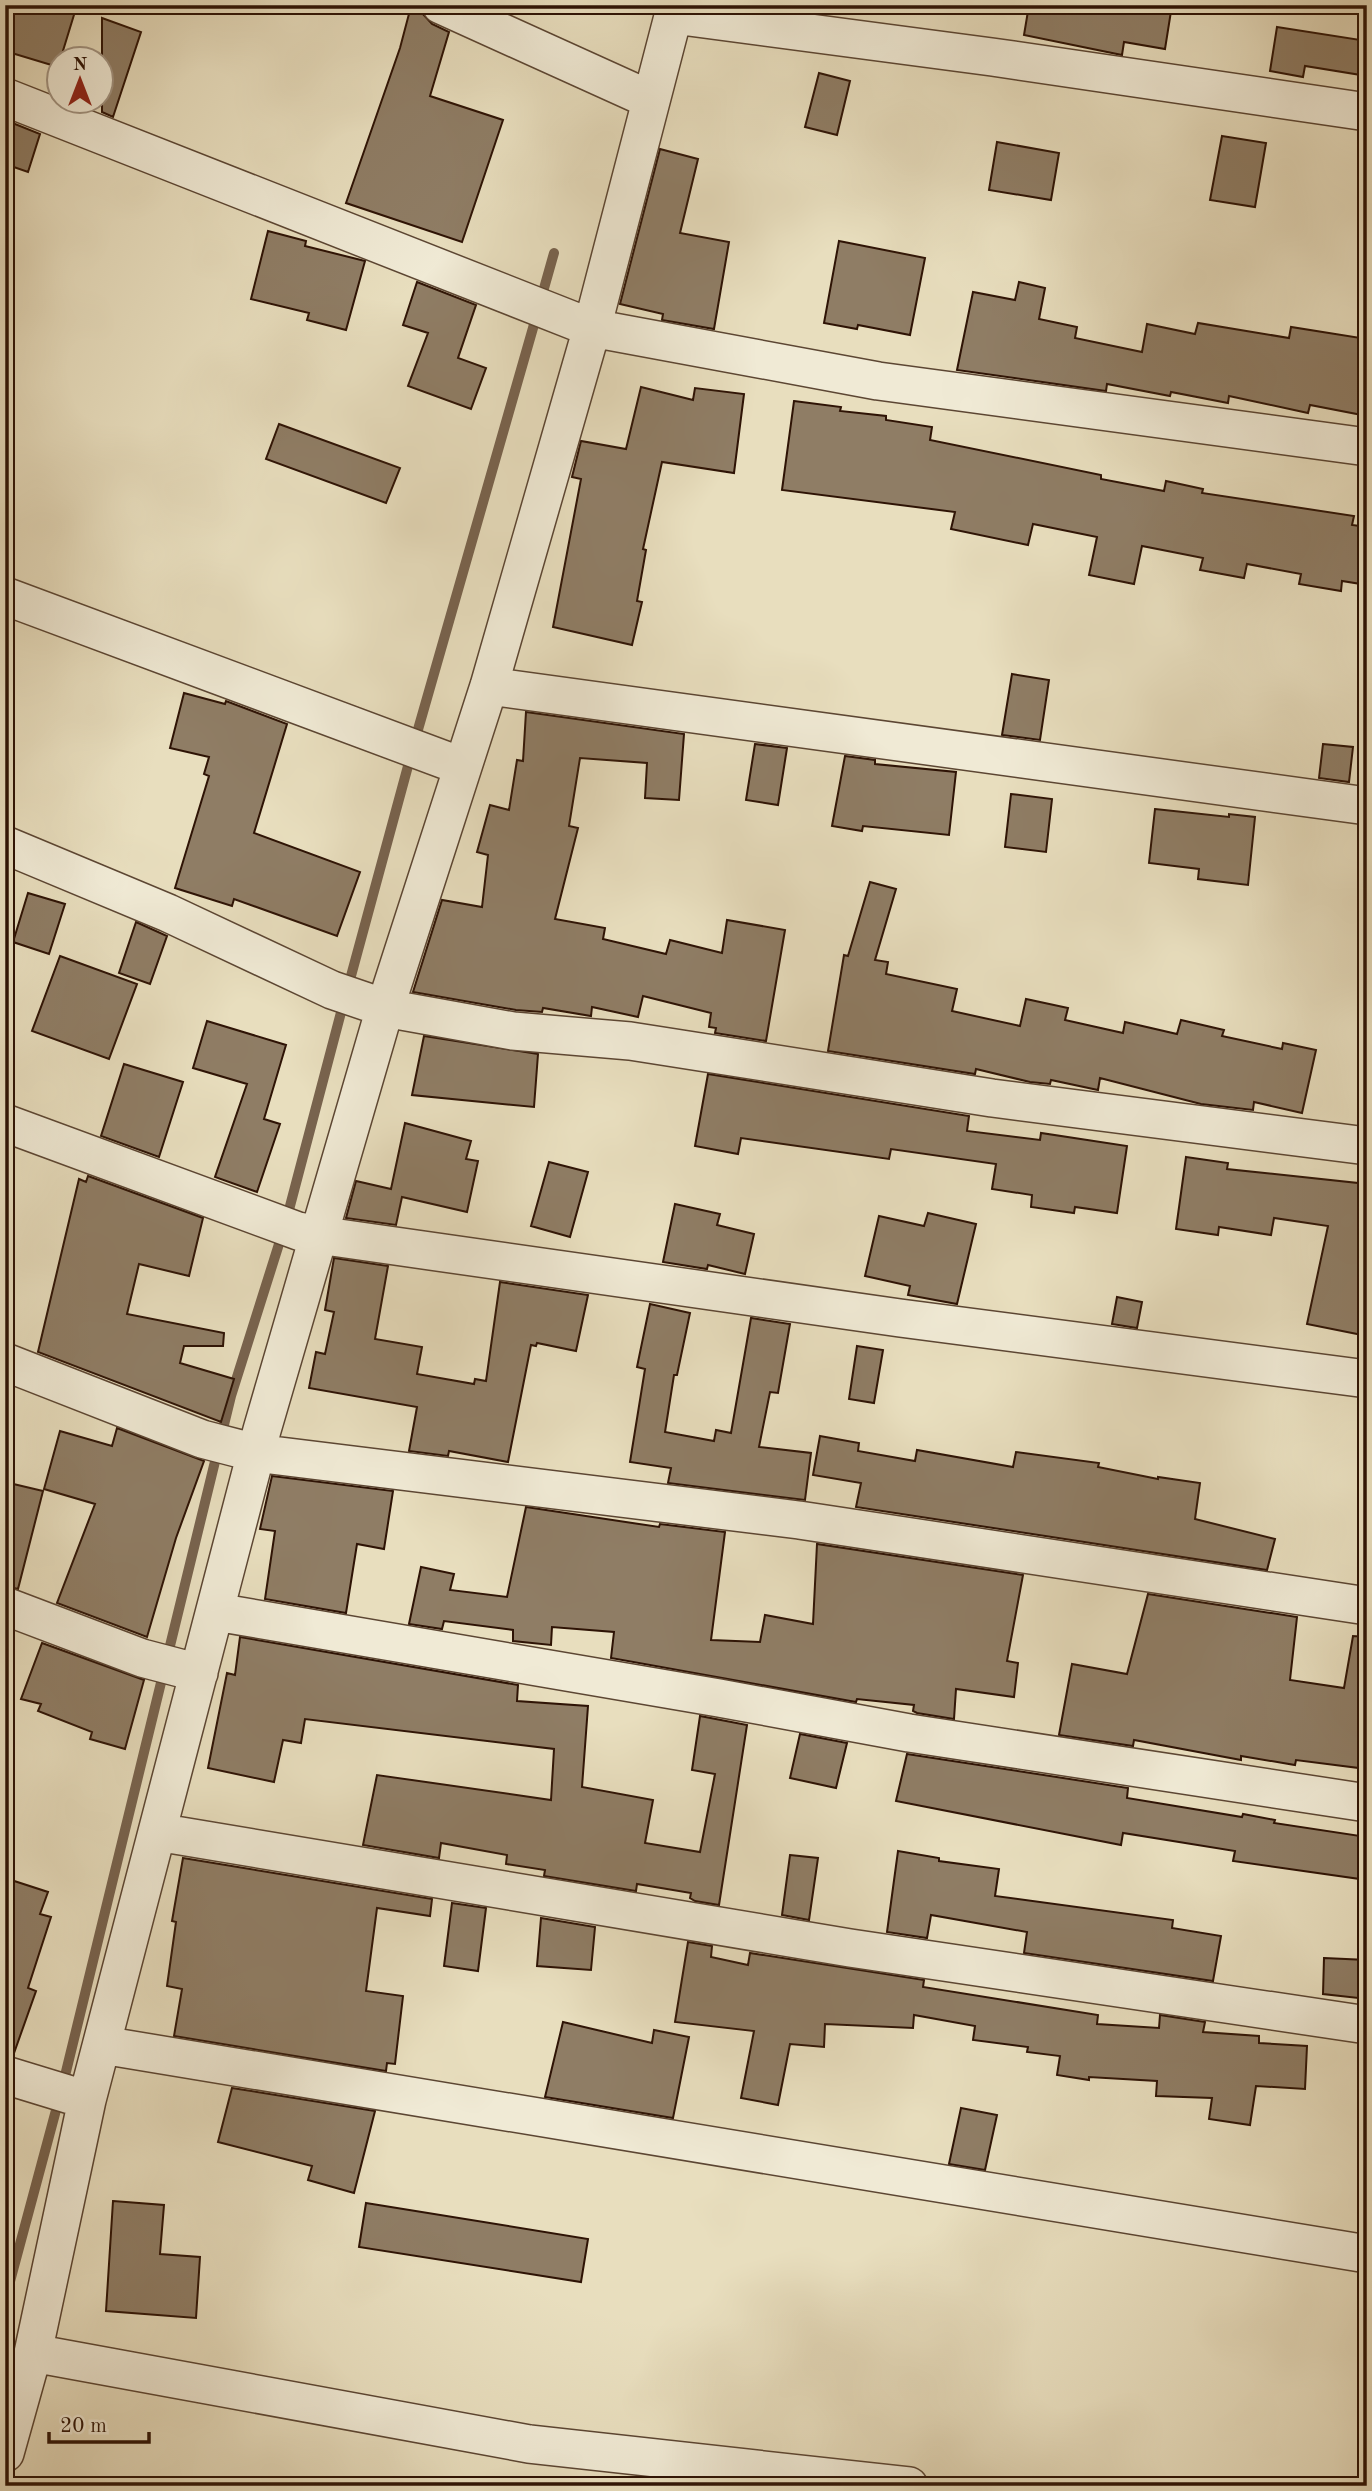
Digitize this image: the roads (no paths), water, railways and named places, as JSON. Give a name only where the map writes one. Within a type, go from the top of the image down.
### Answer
[{"type":"street","points":[[441,5],[651,100]]},
{"type":"street","points":[[5,2453],[33,2353],[70,2096],[102,2045],[157,1832],[189,1670],[216,1612],[230,1447],[296,1229],[359,999],[447,761],[489,687],[561,314],[651,100],[675,10],[1367,112]]},
{"type":"street","points":[[5,97],[561,314],[878,381],[1367,447]]},
{"type":"street","points":[[5,596],[447,761]]},
{"type":"street","points":[[489,687],[1367,806]]},
{"type":"street","points":[[5,845],[168,913],[359,999],[490,1028],[630,1041],[992,1098],[1367,1146]]},
{"type":"street","points":[[5,1123],[296,1229],[914,1320],[1367,1379]]},
{"type":"street","points":[[5,1362],[230,1447],[799,1520],[1367,1606]]},
{"type":"street","points":[[5,1606],[142,1658],[189,1670]]},
{"type":"street","points":[[216,1612],[909,1733],[1367,1803]]},
{"type":"street","points":[[157,1832],[850,1948],[1367,2025]]},
{"type":"street","points":[[102,2045],[1367,2254]]},
{"type":"street","points":[[5,2075],[70,2096]]},
{"type":"street","points":[[33,2353],[529,2444],[909,2486]]},
{"type":"waterway","points":[[541,299],[554,253]]},
{"type":"waterway","points":[[415,740],[537,314]]},
{"type":"waterway","points":[[348,987],[411,755]]},
{"type":"waterway","points":[[63,2084],[231,1396],[285,1225],[344,1001]]},
{"type":"waterway","points":[[5,2300],[59,2099]]}]
